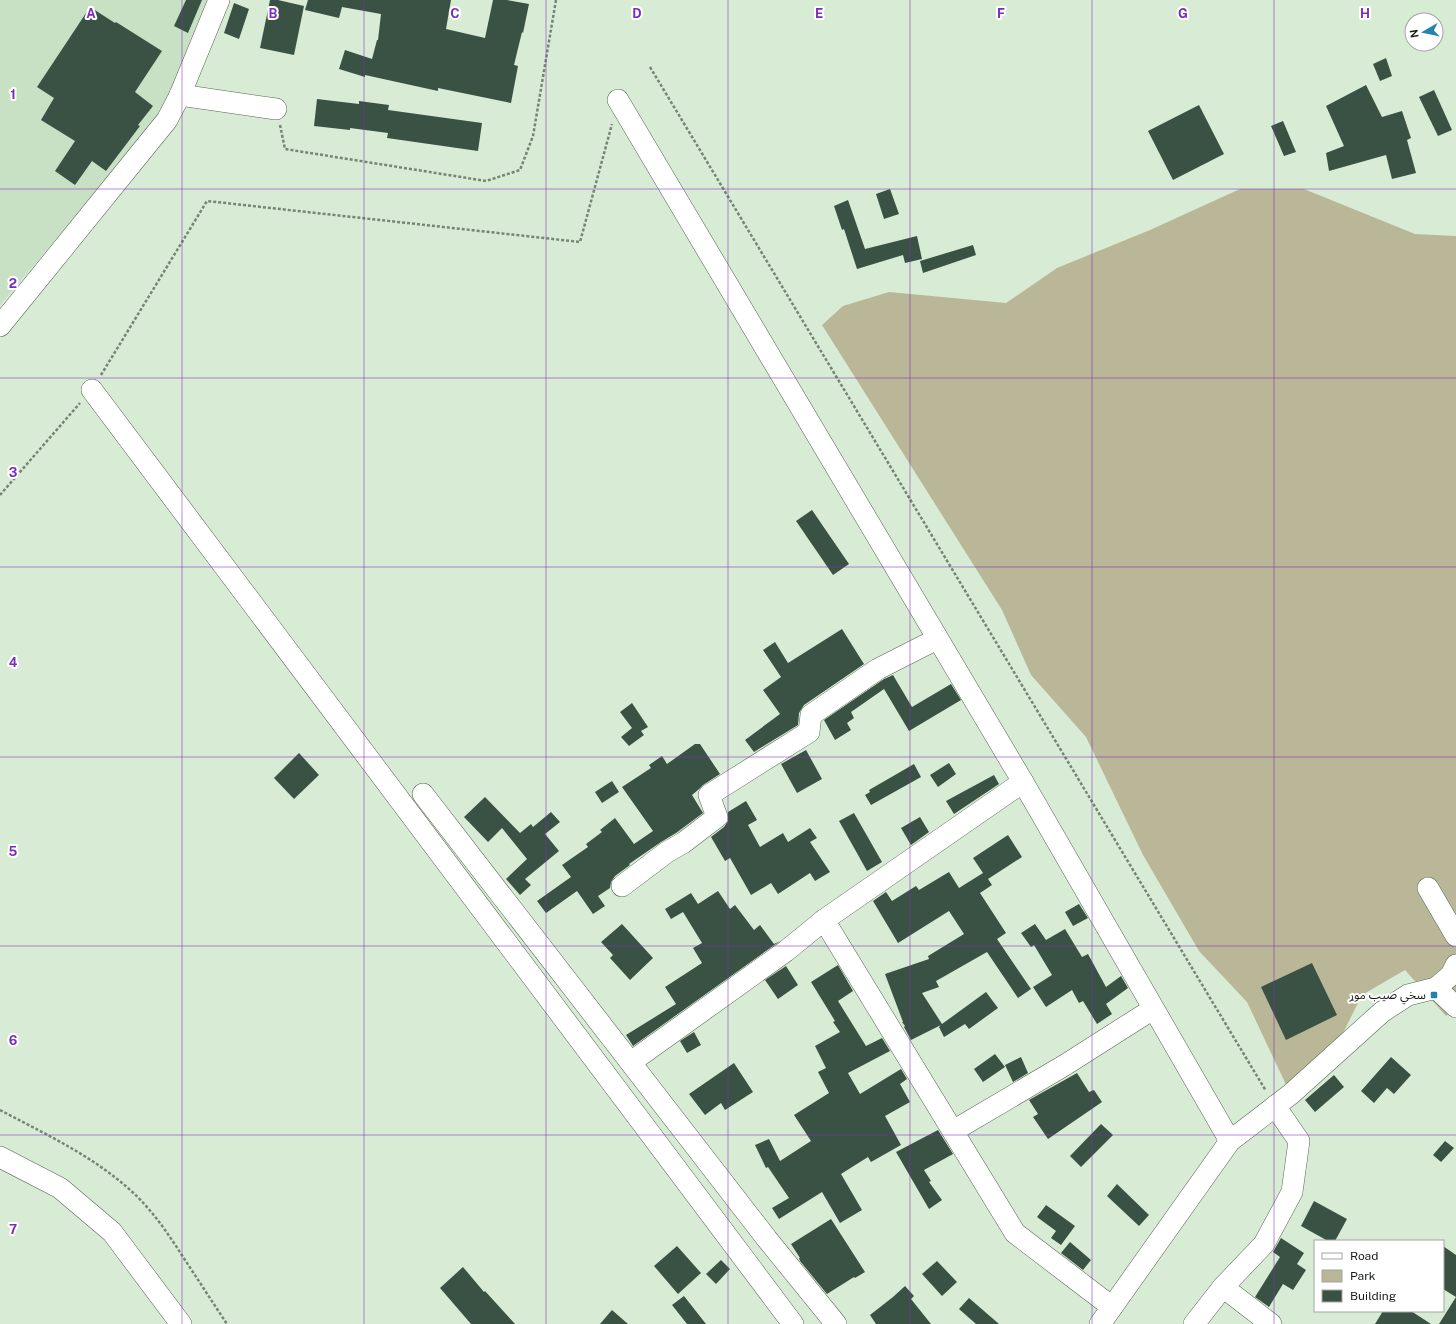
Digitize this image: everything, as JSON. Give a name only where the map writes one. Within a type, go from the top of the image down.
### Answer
[{"type":"street","points":[[0,326],[167,120],[180,95],[219,0]]},
{"type":"street","points":[[180,95],[276,109]]},
{"type":"street","points":[[618,100],[1023,782],[1230,1141]]},
{"type":"street","points":[[92,390],[791,1323]]},
{"type":"street","points":[[622,886],[717,817],[710,795],[810,732],[811,715],[878,669],[938,639]]},
{"type":"street","points":[[631,1062],[786,951],[824,920],[1023,782]]},
{"type":"street","points":[[423,794],[767,1239],[836,1324]]},
{"type":"street","points":[[1428,888],[1456,936]]},
{"type":"street","points":[[824,920],[1015,1233],[1112,1307]]},
{"type":"street","points":[[1100,1324],[1230,1141],[1291,1094],[1382,1012],[1408,995],[1448,994],[1451,975],[1456,965]]},
{"type":"street","points":[[953,1131],[1065,1065],[1153,1008]]},
{"type":"street","points":[[1194,1324],[1222,1287],[1264,1244],[1292,1192],[1299,1141],[1275,1106]]},
{"type":"street","points":[[0,1157],[60,1188],[112,1232],[181,1324]]},
{"type":"street","points":[[1222,1287],[1271,1324]]},
{"type":"path","points":[[276,109],[285,149],[486,181],[520,170],[533,136],[556,0]]},
{"type":"path","points":[[650,67],[1275,1106]]},
{"type":"path","points":[[0,495],[92,390],[207,201],[580,242],[618,100]]},
{"type":"path","points":[[0,1110],[81,1153],[104,1168],[130,1189],[152,1211],[227,1324]]},
{"type":"shaded area","points":[[0,0],[209,0],[165,110],[0,305]]},
{"type":"green space","points":[[1240,189],[1304,189],[1415,234],[1456,236],[1456,1008],[1446,1016],[1405,970],[1362,995],[1331,1057],[1290,1093],[1247,1002],[1199,951],[1143,855],[1086,737],[1031,675],[1002,610],[822,325],[843,306],[889,292],[1006,303],[1057,268],[1150,230]]},
{"type":"building","points":[[186,0],[202,0],[188,33],[174,26]]},
{"type":"building","points":[[270,0],[278,0],[304,6],[294,55],[260,48]]},
{"type":"building","points":[[308,0],[451,0],[446,29],[485,38],[493,0],[507,0],[529,4],[514,65],[518,66],[511,103],[438,88],[438,91],[365,75],[365,77],[339,69],[345,50],[372,59],[378,40],[381,14],[342,7],[339,18],[305,10]]},
{"type":"building","points":[[234,3],[249,9],[239,39],[224,33]]},
{"type":"building","points":[[90,7],[162,51],[135,92],[153,106],[106,171],[92,161],[75,185],[55,171],[75,141],[41,120],[54,98],[37,87]]},
{"type":"building","points":[[1386,58],[1392,76],[1380,81],[1373,64]]},
{"type":"building","points":[[1366,85],[1382,117],[1402,111],[1411,138],[1407,140],[1416,173],[1392,179],[1386,155],[1329,171],[1326,153],[1344,146],[1326,106]]},
{"type":"building","points":[[1434,90],[1452,130],[1438,136],[1419,97]]},
{"type":"building","points":[[317,99],[359,104],[359,101],[389,105],[388,110],[482,123],[478,151],[387,138],[388,133],[350,128],[350,130],[314,126]]},
{"type":"building","points":[[1199,105],[1224,154],[1173,180],[1148,131]]},
{"type":"building","points":[[1283,121],[1296,152],[1284,156],[1271,126]]},
{"type":"building","points":[[890,189],[899,214],[884,219],[876,194]]},
{"type":"building","points":[[848,200],[865,249],[917,236],[922,259],[905,263],[903,255],[857,269],[844,229],[842,230],[834,206]]},
{"type":"building","points":[[973,245],[976,255],[923,273],[920,261]]},
{"type":"building","points":[[812,510],[849,564],[833,575],[796,521]]},
{"type":"building","points":[[842,629],[864,664],[804,705],[799,713],[798,725],[754,752],[745,740],[780,714],[763,690],[781,677],[763,650],[775,642],[788,663]]},
{"type":"building","points":[[893,675],[912,707],[951,684],[961,700],[909,731],[884,689],[851,712],[854,718],[847,723],[851,730],[835,740],[824,720],[884,679]]},
{"type":"building","points":[[632,703],[648,727],[641,731],[644,735],[629,746],[621,737],[632,728],[620,712]]},
{"type":"building","points":[[695,744],[700,744],[720,774],[703,785],[692,795],[703,813],[629,864],[630,865],[615,876],[611,882],[610,888],[598,896],[605,906],[593,914],[577,891],[546,913],[537,901],[571,877],[562,865],[588,847],[586,844],[602,832],[600,830],[615,818],[634,844],[653,831],[622,787],[651,768],[649,765],[662,756],[667,764]]},
{"type":"building","points":[[806,750],[822,779],[797,793],[781,764]]},
{"type":"building","points":[[299,753],[319,775],[294,799],[274,778]]},
{"type":"building","points":[[949,763],[956,774],[938,787],[930,775]]},
{"type":"building","points":[[914,764],[921,777],[871,805],[865,795],[870,792],[869,790]]},
{"type":"building","points":[[994,775],[999,784],[954,814],[946,801]]},
{"type":"building","points":[[612,781],[619,792],[602,803],[595,792]]},
{"type":"building","points":[[485,797],[520,833],[531,824],[533,827],[551,812],[560,822],[545,834],[559,851],[525,879],[531,885],[520,895],[506,879],[527,859],[502,828],[488,842],[464,817]]},
{"type":"building","points":[[746,801],[757,820],[748,825],[760,847],[783,833],[788,842],[810,828],[817,838],[810,842],[830,872],[815,881],[810,873],[778,894],[771,883],[751,895],[730,858],[725,861],[711,837],[724,827],[728,821],[728,812]]},
{"type":"building","points":[[854,813],[882,862],[867,871],[839,821]]},
{"type":"building","points":[[920,817],[929,832],[911,845],[901,828]]},
{"type":"building","points":[[1008,835],[1022,857],[988,879],[992,885],[980,893],[1006,933],[997,939],[1031,989],[1018,998],[987,952],[936,981],[939,987],[922,993],[942,1024],[986,992],[998,1008],[969,1029],[965,1024],[944,1037],[939,1027],[941,1025],[911,1040],[902,1022],[885,974],[929,959],[928,956],[964,934],[949,911],[898,943],[873,901],[886,892],[892,901],[916,886],[919,890],[949,872],[959,888],[983,873],[973,858]]},
{"type":"building","points":[[718,891],[730,909],[735,905],[754,930],[760,925],[774,944],[780,941],[633,1046],[626,1035],[676,1004],[665,987],[702,963],[693,948],[702,943],[683,912],[671,919],[665,909],[691,893],[698,904]]},
{"type":"building","points":[[1079,904],[1088,918],[1073,926],[1065,912]]},
{"type":"building","points":[[622,924],[653,958],[630,980],[610,958],[613,955],[601,942]]},
{"type":"building","points":[[1035,924],[1046,940],[1065,929],[1082,957],[1088,954],[1106,987],[1121,976],[1128,988],[1106,1004],[1112,1014],[1097,1024],[1083,1001],[1079,1003],[1072,990],[1046,1007],[1033,987],[1052,975],[1034,945],[1031,947],[1021,933]]},
{"type":"building","points":[[1312,963],[1337,1015],[1286,1040],[1261,987]]},
{"type":"building","points":[[838,965],[853,991],[838,1001],[866,1046],[882,1038],[890,1051],[848,1073],[860,1094],[901,1069],[907,1079],[900,1084],[910,1102],[885,1116],[901,1145],[871,1162],[868,1157],[841,1174],[862,1210],[840,1223],[822,1192],[779,1219],[772,1208],[789,1198],[768,1167],[766,1168],[755,1145],[769,1139],[780,1161],[811,1141],[794,1115],[829,1093],[818,1072],[826,1068],[815,1046],[840,1032],[811,982]]},
{"type":"building","points":[[786,966],[798,985],[778,999],[765,980]]},
{"type":"building","points":[[694,1032],[701,1045],[687,1053],[680,1041]]},
{"type":"building","points":[[995,1054],[1005,1067],[983,1082],[974,1069]]},
{"type":"building","points":[[1021,1057],[1028,1073],[1013,1082],[1005,1065]]},
{"type":"building","points":[[1391,1057],[1411,1075],[1394,1094],[1387,1088],[1374,1103],[1361,1091]]},
{"type":"building","points":[[734,1063],[753,1092],[725,1110],[721,1103],[705,1115],[689,1094]]},
{"type":"building","points":[[1077,1073],[1089,1092],[1094,1090],[1102,1102],[1048,1139],[1033,1117],[1038,1114],[1029,1100]]},
{"type":"building","points":[[1334,1075],[1344,1087],[1315,1112],[1305,1100]]},
{"type":"building","points":[[1101,1124],[1113,1135],[1081,1167],[1070,1156]]},
{"type":"building","points":[[938,1130],[953,1154],[924,1170],[931,1181],[929,1182],[942,1200],[929,1209],[896,1152]]},
{"type":"building","points":[[1445,1141],[1454,1148],[1441,1162],[1433,1155]]},
{"type":"building","points":[[1117,1184],[1149,1215],[1139,1226],[1107,1196]]},
{"type":"building","points":[[1314,1201],[1347,1219],[1336,1240],[1326,1240],[1301,1226]]},
{"type":"building","points":[[1046,1205],[1075,1226],[1061,1245],[1051,1238],[1056,1231],[1037,1217]]},
{"type":"building","points":[[831,1219],[865,1272],[827,1294],[800,1261],[800,1258],[791,1244]]},
{"type":"building","points":[[1281,1238],[1304,1253],[1297,1264],[1306,1270],[1293,1290],[1283,1284],[1269,1307],[1255,1297],[1280,1257],[1273,1252]]},
{"type":"building","points":[[1070,1242],[1091,1260],[1083,1270],[1061,1253]]},
{"type":"building","points":[[677,1246],[701,1273],[678,1294],[654,1266]]},
{"type":"building","points":[[1444,1247],[1456,1255],[1456,1297],[1444,1290]]},
{"type":"building","points":[[721,1260],[730,1269],[716,1284],[706,1274]]},
{"type":"building","points":[[937,1261],[957,1282],[942,1296],[922,1274]]},
{"type":"building","points":[[463,1267],[484,1292],[485,1291],[515,1324],[471,1324],[440,1288]]},
{"type":"building","points":[[905,1286],[914,1296],[911,1299],[931,1324],[876,1324],[870,1315]]},
{"type":"building","points":[[684,1296],[706,1324],[687,1324],[672,1305]]},
{"type":"building","points":[[1456,1297],[1456,1324],[1439,1324]]},
{"type":"building","points":[[969,1298],[999,1324],[976,1324],[959,1309]]},
{"type":"building","points":[[612,1310],[628,1324],[600,1324]]},
{"type":"building","points":[[1382,1312],[1413,1312],[1431,1324],[1375,1324]]},
{"type":"place","name":"سخي صیب موړ","points":[[1434,995]]}]
